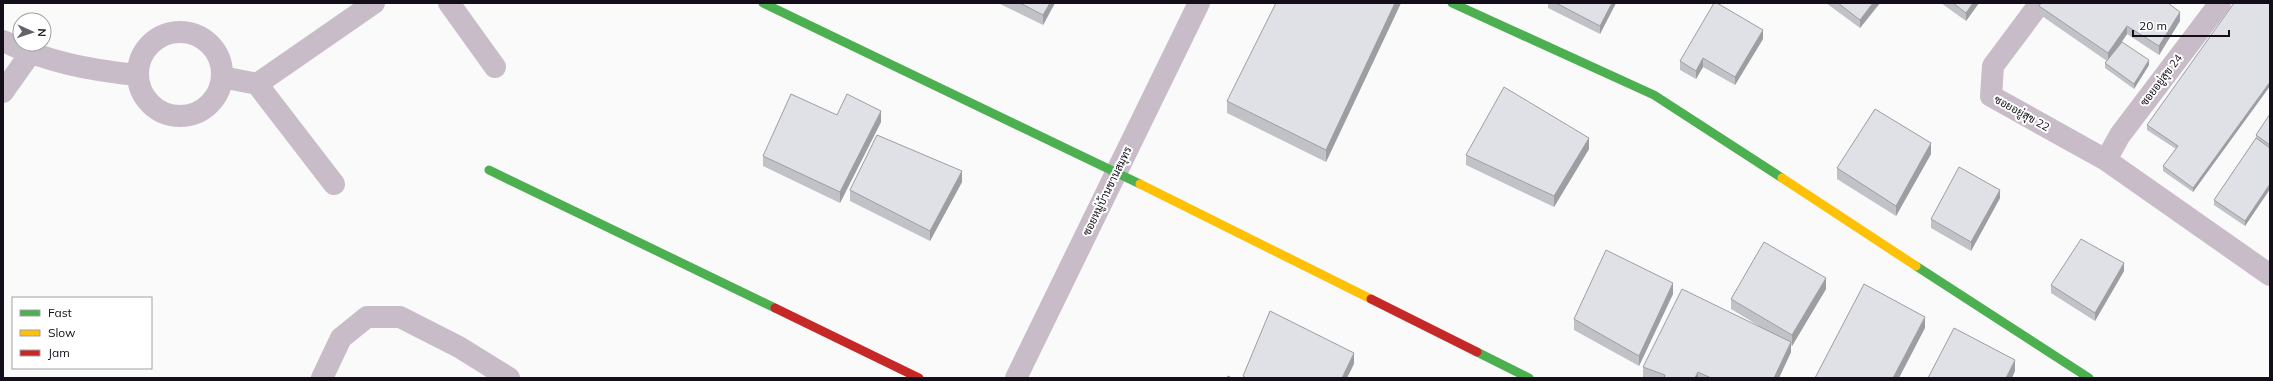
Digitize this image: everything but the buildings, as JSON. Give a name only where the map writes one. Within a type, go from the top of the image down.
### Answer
[{"type":"street","points":[[257,84],[374,3]]},
{"type":"street","points":[[449,3],[495,67]]},
{"type":"street","points":[[763,3],[1116,172],[1529,378]]},
{"type":"street","name":"ซอยหมู่บ้านชานสมุทร","points":[[1016,378],[1199,3]]},
{"type":"street","points":[[1452,3],[1654,95],[2089,378]]},
{"type":"street","name":"ซอยอยู่สุข 22","points":[[2040,3],[1993,66],[1991,96],[2106,160]]},
{"type":"street","name":"ซอยอยู่สุข 24","points":[[2106,160],[2120,135],[2220,3]]},
{"type":"street","points":[[171,32],[178,32],[191,33],[208,42],[220,58],[222,77],[217,95],[205,109],[188,116],[170,116],[153,107],[142,93],[137,75],[141,55],[154,40],[171,32]]},
{"type":"street","points":[[3,41],[30,54],[88,70],[137,75]]},
{"type":"street","points":[[3,92],[30,54]]},
{"type":"street","points":[[222,77],[257,84],[334,184]]},
{"type":"street","points":[[2106,160],[2270,273]]},
{"type":"street","points":[[489,170],[919,378]]},
{"type":"street","points":[[322,378],[341,338],[367,317],[400,317],[459,347],[509,378]]},
{"type":"traffic: fast","points":[[763,3],[1140,184]]},
{"type":"traffic: fast","points":[[1452,3],[1654,95],[1782,178]]},
{"type":"traffic: fast","points":[[489,170],[775,308]]},
{"type":"traffic: fast","points":[[1916,266],[2089,378]]},
{"type":"traffic: fast","points":[[1477,352],[1529,378]]},
{"type":"traffic: slow","points":[[1782,178],[1916,266]]},
{"type":"traffic: slow","points":[[1140,184],[1371,299]]},
{"type":"traffic: jam","points":[[1371,299],[1477,352]]},
{"type":"traffic: jam","points":[[775,308],[919,378]]}]
